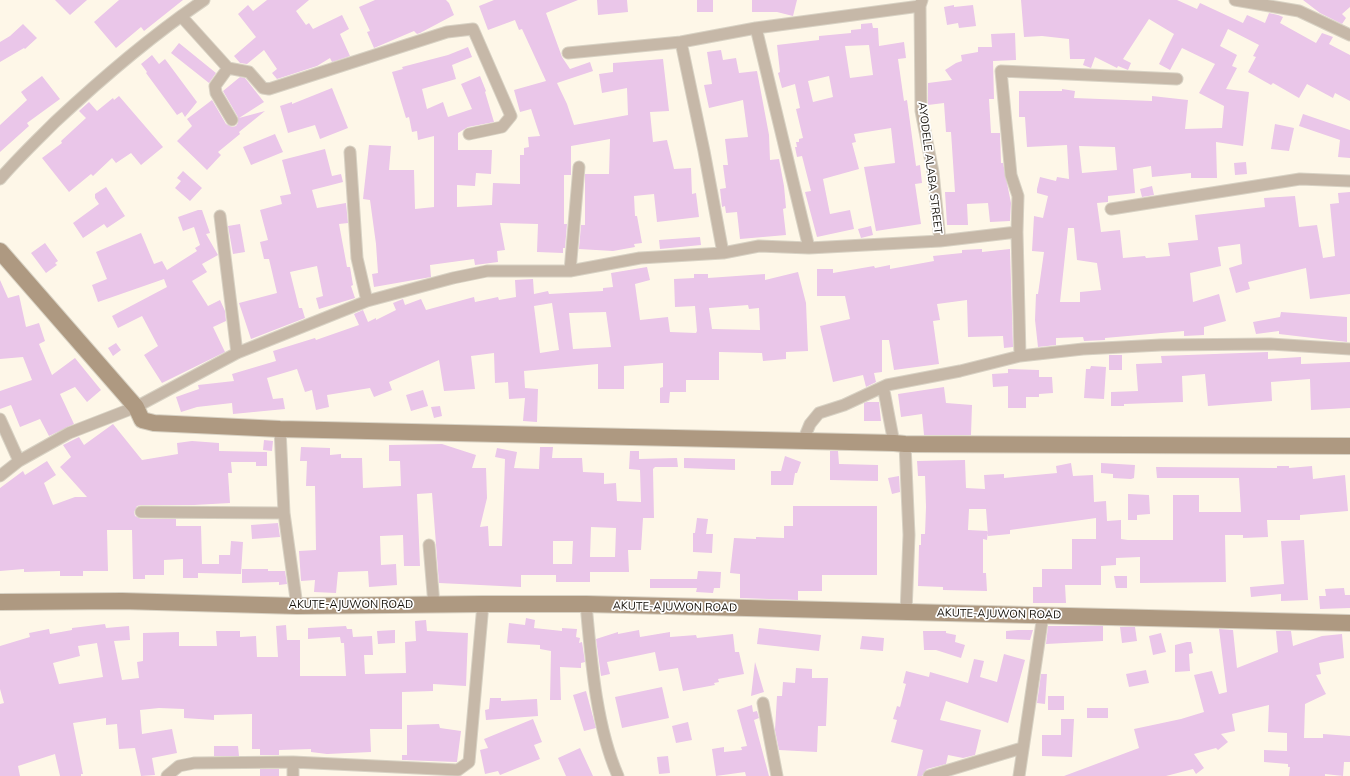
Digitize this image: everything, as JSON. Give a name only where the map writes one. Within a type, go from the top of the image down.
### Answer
[{"type":"street","points":[[0,179],[14,162],[95,85],[181,16],[204,0]]},
{"type":"street","points":[[1235,0],[1300,11],[1350,36]]},
{"type":"street","points":[[568,54],[681,42],[756,28],[921,3]]},
{"type":"street","name":"AYODELE ALABA STREET","points":[[921,3],[922,111],[933,172],[940,241]]},
{"type":"street","points":[[181,16],[228,68],[249,72],[263,88],[275,89],[447,32],[473,29],[511,116],[502,127],[469,134]]},
{"type":"street","points":[[756,28],[809,248]]},
{"type":"street","points":[[681,42],[704,151],[723,253]]},
{"type":"street","points":[[228,68],[215,86],[216,93],[232,120]]},
{"type":"street","points":[[1020,356],[1017,232],[1018,196],[1012,175],[1001,71],[1177,79]]},
{"type":"street","points":[[350,152],[357,258],[367,301]]},
{"type":"street","points":[[570,271],[579,167]]},
{"type":"street","points":[[1111,209],[1300,179],[1350,181]]},
{"type":"street","points":[[220,216],[237,353]]},
{"type":"street","points":[[0,476],[18,461],[69,433],[136,407],[237,353],[367,301],[487,271],[570,271],[640,258],[723,253],[759,246],[809,248],[940,241],[1017,232]]},
{"type":"street","points":[[0,250],[136,407],[142,420],[154,423],[280,429],[900,444],[1350,446]]},
{"type":"street","points":[[803,441],[810,424],[819,413],[882,389],[887,385],[960,371],[1020,356],[1083,349],[1161,345],[1270,344],[1350,349]]},
{"type":"street","points":[[882,389],[884,391],[900,444],[909,535],[906,613]]},
{"type":"street","points":[[0,419],[18,461]]},
{"type":"street","points":[[280,429],[284,513],[297,606]]},
{"type":"street","points":[[141,512],[284,513]]},
{"type":"street","points":[[429,545],[434,605]]},
{"type":"street","name":"AKUTE-AJUWON ROAD","points":[[0,602],[122,601],[297,606],[586,604],[1350,623]]},
{"type":"street","points":[[167,776],[178,766],[187,763],[293,762],[458,770],[469,762],[483,604]]},
{"type":"street","points":[[586,604],[593,680],[608,744],[618,776]]},
{"type":"street","points":[[1019,776],[1043,615]]},
{"type":"street","points":[[763,703],[777,776]]},
{"type":"street","points":[[929,776],[1022,748]]},
{"type":"street","points":[[293,762],[293,776]]},
{"type":"building","points":[[55,0],[87,0],[70,15]]},
{"type":"building","points":[[119,0],[183,0],[144,31],[141,27],[116,48],[94,22]]},
{"type":"building","points":[[267,0],[309,0],[296,11],[306,25],[309,23],[313,29],[342,15],[349,29],[340,34],[350,56],[332,62],[330,58],[317,66],[277,79],[272,73],[277,69],[264,50],[247,64],[240,63],[234,56],[256,37],[238,14],[248,5],[253,11]]},
{"type":"building","points":[[375,0],[446,0],[449,3],[454,15],[420,33],[417,34],[414,31],[374,48],[367,32],[370,31],[359,7]]},
{"type":"building","points":[[494,0],[578,0],[546,13],[562,57],[570,69],[590,62],[593,71],[557,83],[567,104],[574,125],[628,115],[627,88],[602,93],[599,74],[613,72],[613,63],[663,59],[669,111],[650,112],[653,142],[667,140],[674,169],[691,168],[692,194],[696,193],[699,217],[657,222],[654,194],[634,196],[635,216],[637,216],[642,243],[634,244],[635,247],[613,251],[579,249],[581,225],[585,225],[585,174],[609,174],[610,139],[571,146],[571,175],[564,175],[564,224],[567,224],[565,248],[563,248],[563,253],[537,252],[538,224],[500,223],[505,250],[497,251],[498,262],[475,265],[474,259],[430,265],[431,277],[374,287],[372,274],[378,273],[376,244],[370,200],[363,199],[369,145],[391,146],[389,170],[414,170],[415,209],[434,207],[434,136],[418,140],[417,131],[412,132],[409,117],[406,118],[392,72],[403,69],[402,67],[448,55],[468,47],[472,57],[452,65],[456,79],[422,89],[427,109],[443,102],[448,117],[472,109],[461,84],[480,76],[486,91],[485,92],[494,122],[468,127],[458,133],[458,150],[492,150],[491,174],[476,173],[475,186],[457,185],[457,207],[492,205],[493,183],[520,184],[520,155],[524,155],[524,148],[529,147],[528,137],[540,136],[531,109],[520,112],[514,90],[546,81],[522,29],[519,30],[515,20],[488,30],[479,6]]},
{"type":"building","points":[[597,0],[627,0],[628,12],[598,15]]},
{"type":"building","points":[[697,0],[713,0],[713,12],[697,12]]},
{"type":"building","points":[[752,0],[797,0],[793,16],[777,12],[752,12]]},
{"type":"building","points":[[1021,0],[1177,0],[1197,9],[1200,3],[1243,23],[1247,15],[1265,23],[1269,13],[1278,15],[1283,17],[1280,23],[1316,43],[1322,33],[1333,37],[1329,44],[1350,55],[1350,101],[1335,93],[1333,98],[1307,84],[1299,98],[1273,83],[1271,85],[1248,72],[1256,57],[1253,56],[1259,45],[1228,29],[1220,46],[1237,55],[1232,66],[1237,68],[1226,89],[1249,92],[1243,146],[1216,142],[1217,178],[1191,178],[1191,173],[1152,177],[1151,166],[1133,169],[1135,193],[1108,196],[1108,202],[1097,203],[1101,232],[1120,230],[1123,258],[1145,256],[1146,258],[1170,256],[1168,243],[1198,240],[1195,215],[1265,207],[1264,198],[1295,196],[1299,227],[1317,225],[1323,258],[1335,256],[1330,204],[1339,203],[1338,193],[1350,192],[1350,294],[1310,299],[1306,268],[1248,282],[1250,289],[1236,293],[1229,268],[1242,264],[1240,244],[1218,247],[1221,266],[1190,273],[1193,302],[1219,294],[1226,321],[1204,327],[1204,335],[1184,336],[1184,331],[1105,338],[1105,340],[1084,341],[1083,337],[1056,338],[1056,345],[1038,347],[1035,320],[1036,294],[1038,294],[1044,252],[1032,251],[1034,216],[1043,218],[1048,196],[1037,193],[1037,189],[1040,177],[1056,181],[1057,177],[1069,179],[1067,145],[1027,147],[1025,117],[1019,117],[1019,91],[1062,91],[1062,89],[1075,91],[1074,98],[1152,101],[1152,96],[1188,100],[1185,129],[1222,128],[1224,106],[1199,93],[1215,64],[1182,48],[1170,70],[1159,64],[1174,34],[1149,19],[1123,59],[1131,63],[1128,70],[1118,66],[1117,68],[1095,57],[1091,68],[1083,65],[1085,59],[1070,59],[1069,39],[1042,36],[1024,37]],"holes":[[[1079,146],[1115,147],[1117,170],[1082,173]],[[1068,228],[1074,228],[1077,260],[1097,263],[1101,290],[1080,292],[1080,302],[1060,302]]]},
{"type":"building","points":[[1303,0],[1350,0],[1350,7],[1342,14],[1346,18],[1342,24],[1320,13]]},
{"type":"building","points":[[954,5],[954,7],[973,5],[976,26],[959,28],[958,23],[947,25],[944,7]]},
{"type":"building","points":[[872,23],[873,28],[878,28],[879,46],[904,42],[906,58],[898,59],[904,101],[907,100],[916,166],[920,165],[922,183],[915,184],[921,224],[876,231],[864,167],[895,163],[891,128],[854,134],[856,142],[852,143],[859,169],[823,179],[830,214],[850,210],[854,229],[817,237],[805,192],[811,191],[802,156],[797,157],[795,147],[797,147],[796,142],[799,142],[799,139],[803,138],[796,109],[800,108],[795,84],[782,88],[778,73],[780,72],[777,45],[819,40],[819,36],[851,33],[851,30],[861,29],[861,24]],"holes":[[[869,45],[873,75],[850,78],[845,46]],[[829,76],[833,97],[813,102],[808,81]]]},
{"type":"building","points":[[23,24],[37,38],[25,49],[24,48],[0,62],[0,42],[10,36]]},
{"type":"building","points":[[1015,33],[1016,60],[993,61],[994,99],[989,99],[991,133],[1000,133],[1001,163],[1003,163],[1011,203],[1010,221],[990,222],[988,203],[967,204],[968,225],[947,225],[945,192],[955,192],[951,132],[946,132],[944,103],[928,105],[928,83],[952,80],[945,70],[962,61],[961,55],[978,52],[978,47],[992,47],[991,34]]},
{"type":"building","points":[[179,43],[216,73],[209,83],[171,53]]},
{"type":"building","points":[[721,50],[723,60],[736,58],[739,73],[757,71],[769,135],[770,160],[779,159],[784,186],[786,208],[783,209],[786,235],[740,239],[737,212],[726,213],[725,206],[722,207],[720,189],[726,188],[723,165],[728,165],[725,139],[748,137],[743,100],[709,108],[704,85],[712,84],[707,52]]},
{"type":"building","points":[[152,55],[159,64],[165,59],[197,102],[185,117],[182,112],[177,115],[141,64]]},
{"type":"building","points":[[42,76],[60,99],[27,123],[29,126],[0,152],[0,125],[27,100],[21,92]]},
{"type":"building","points":[[240,77],[245,78],[264,102],[239,118],[265,111],[239,132],[240,134],[218,152],[221,155],[207,170],[177,141],[192,126],[187,119],[212,100],[226,124],[232,127],[236,126],[238,123],[238,117],[223,91]]},
{"type":"building","points":[[332,88],[348,128],[320,139],[315,125],[288,133],[280,106],[292,102],[292,104]]},
{"type":"building","points":[[119,96],[163,147],[141,165],[131,153],[116,163],[112,158],[93,176],[91,174],[69,192],[42,158],[62,143],[61,141],[86,118],[79,111],[89,102],[97,111],[113,98],[114,100]]},
{"type":"building","points":[[1303,114],[1350,130],[1350,158],[1338,157],[1340,140],[1299,126]]},
{"type":"building","points":[[1275,124],[1294,128],[1289,151],[1271,149]]},
{"type":"building","points":[[275,134],[283,152],[251,165],[243,147]]},
{"type":"building","points":[[325,149],[332,176],[341,174],[343,182],[312,190],[317,208],[346,203],[348,223],[339,224],[347,267],[350,267],[353,285],[351,286],[355,298],[319,309],[316,298],[323,296],[317,266],[290,272],[299,308],[302,308],[305,318],[251,339],[239,303],[277,293],[269,259],[264,259],[260,242],[268,240],[260,210],[282,204],[280,196],[291,194],[282,160]]},
{"type":"building","points":[[1246,162],[1247,174],[1235,175],[1234,163]]},
{"type":"building","points":[[183,171],[202,188],[190,201],[175,188],[181,181],[177,178]]},
{"type":"building","points":[[1152,186],[1154,195],[1142,197],[1140,189]]},
{"type":"building","points":[[106,187],[125,216],[107,228],[104,224],[83,238],[73,223],[99,204],[95,198],[95,194]]},
{"type":"building","points":[[202,210],[210,233],[206,234],[218,255],[202,264],[207,272],[192,281],[208,306],[220,300],[225,311],[226,321],[213,327],[225,352],[162,383],[144,355],[158,346],[142,316],[118,328],[112,316],[167,287],[164,279],[98,302],[92,285],[107,279],[96,252],[141,233],[154,264],[162,261],[167,270],[197,251],[195,248],[200,245],[194,227],[183,231],[178,217]]},
{"type":"building","points":[[240,224],[245,252],[233,254],[228,226]]},
{"type":"building","points":[[871,226],[873,235],[861,238],[858,229]]},
{"type":"building","points":[[700,237],[701,245],[660,249],[659,240]]},
{"type":"building","points":[[45,243],[58,261],[55,263],[57,265],[46,273],[31,253]]},
{"type":"building","points":[[982,249],[982,252],[1010,249],[1013,347],[1004,348],[1003,336],[968,337],[967,300],[937,304],[940,320],[933,321],[939,364],[894,370],[889,340],[882,340],[882,372],[874,373],[876,382],[866,387],[863,375],[833,382],[820,326],[850,319],[845,296],[817,296],[817,269],[833,269],[833,273],[874,266],[875,268],[890,265],[890,269],[934,261],[933,256],[962,253],[962,250]]},
{"type":"building","points":[[647,267],[650,280],[635,284],[640,320],[668,317],[670,332],[696,333],[695,306],[675,307],[674,279],[694,278],[694,274],[708,274],[708,278],[765,274],[765,280],[798,272],[806,303],[808,351],[786,352],[786,359],[763,361],[762,353],[719,352],[719,380],[686,380],[686,392],[670,392],[669,403],[660,403],[660,388],[663,387],[663,363],[624,366],[624,389],[598,389],[598,364],[524,371],[525,388],[538,389],[537,422],[523,421],[525,398],[509,399],[508,382],[495,383],[494,353],[471,356],[475,389],[444,391],[439,360],[389,382],[392,390],[374,397],[370,388],[327,395],[329,407],[316,410],[312,390],[305,392],[297,369],[267,378],[273,399],[283,398],[285,409],[233,414],[232,403],[197,407],[181,412],[176,397],[199,389],[198,385],[234,381],[232,374],[276,361],[273,351],[315,338],[316,340],[359,325],[354,314],[363,310],[368,322],[376,318],[376,320],[396,310],[393,303],[403,299],[405,305],[421,299],[426,310],[474,297],[475,302],[498,297],[499,300],[516,297],[515,280],[533,279],[534,294],[548,291],[549,294],[603,291],[603,288],[613,287],[611,273]],"holes":[[[552,303],[559,350],[540,353],[534,306]],[[748,305],[749,309],[759,308],[760,330],[712,329],[709,308]],[[606,312],[611,347],[573,349],[569,313]]]},
{"type":"building","points":[[0,280],[8,298],[19,295],[26,327],[39,323],[45,341],[39,344],[52,375],[75,358],[101,390],[87,402],[75,387],[60,394],[74,424],[49,436],[40,419],[20,427],[11,405],[0,409],[0,391],[32,380],[23,357],[0,359]]},
{"type":"building","points":[[1281,312],[1347,317],[1347,342],[1279,334],[1279,331],[1256,334],[1253,322],[1280,317]]},
{"type":"building","points":[[116,343],[121,350],[113,356],[108,348]]},
{"type":"building","points":[[1268,352],[1268,359],[1301,357],[1301,364],[1350,362],[1350,408],[1311,410],[1310,379],[1271,382],[1272,401],[1208,406],[1205,374],[1182,376],[1183,402],[1124,404],[1124,406],[1111,406],[1111,392],[1138,391],[1136,364],[1162,363],[1161,356]]},
{"type":"building","points":[[1109,355],[1122,355],[1122,370],[1109,370]]},
{"type":"building","points":[[1091,366],[1106,367],[1104,399],[1084,398],[1086,369],[1090,369]]},
{"type":"building","points":[[1008,369],[1039,370],[1039,377],[1052,377],[1053,393],[1039,394],[1039,397],[1026,397],[1026,408],[1008,408],[1008,386],[993,387],[992,374],[1008,373]]},
{"type":"building","points":[[944,387],[946,403],[972,405],[971,435],[924,435],[922,414],[901,417],[898,394]]},
{"type":"building","points":[[423,390],[428,406],[411,411],[406,395]]},
{"type":"building","points":[[879,402],[881,421],[864,421],[864,403]]},
{"type":"building","points":[[440,406],[442,416],[434,418],[431,407]]},
{"type":"building","points":[[113,424],[142,460],[178,454],[177,443],[192,441],[219,443],[219,451],[267,452],[267,466],[256,466],[256,462],[231,462],[232,473],[228,473],[230,503],[141,505],[137,506],[134,512],[135,516],[141,519],[176,519],[176,526],[201,526],[202,564],[219,564],[219,555],[230,555],[231,541],[243,542],[241,574],[198,573],[198,578],[183,578],[183,559],[164,560],[164,575],[145,575],[145,579],[133,579],[132,530],[107,530],[108,571],[83,571],[83,576],[60,576],[60,571],[24,572],[24,569],[0,571],[0,488],[23,471],[25,475],[47,461],[56,475],[44,483],[53,505],[75,497],[87,497],[60,467],[71,457],[63,445],[79,437],[84,445]]},
{"type":"building","points":[[264,440],[273,441],[272,451],[263,450]]},
{"type":"building","points":[[442,444],[476,455],[472,468],[486,468],[487,498],[480,527],[488,526],[489,546],[502,546],[505,459],[495,457],[497,448],[517,452],[514,468],[539,469],[540,447],[553,447],[552,458],[582,458],[583,472],[604,473],[604,484],[616,483],[617,501],[641,502],[640,470],[629,469],[630,451],[639,451],[639,459],[677,458],[678,467],[655,467],[653,469],[654,518],[643,518],[641,550],[628,550],[629,572],[590,572],[590,582],[556,582],[556,575],[521,575],[521,587],[439,583],[432,493],[417,494],[420,566],[404,566],[403,535],[380,536],[381,565],[396,564],[397,585],[369,587],[368,571],[338,572],[336,593],[314,592],[315,580],[301,581],[299,551],[316,550],[315,486],[306,486],[307,461],[300,461],[301,447],[330,448],[330,455],[341,454],[341,458],[362,458],[363,488],[401,486],[400,461],[389,461],[389,445]],"holes":[[[591,527],[616,528],[615,557],[590,557]],[[553,541],[573,541],[572,564],[553,564]]]},
{"type":"building","points":[[830,451],[838,451],[839,464],[878,465],[878,481],[830,480]]},
{"type":"building","points":[[785,456],[801,462],[797,473],[795,473],[793,485],[771,485],[771,471],[781,471]]},
{"type":"building","points":[[684,458],[735,459],[735,470],[684,468]]},
{"type":"building","points":[[965,460],[966,488],[985,489],[984,475],[1004,474],[1004,478],[1057,473],[1056,466],[1071,463],[1073,476],[1093,475],[1094,502],[1106,501],[1107,521],[1121,520],[1121,539],[1128,540],[1173,540],[1173,495],[1199,495],[1199,512],[1241,512],[1239,478],[1157,478],[1156,467],[1277,468],[1277,466],[1289,466],[1289,468],[1312,466],[1313,479],[1345,475],[1348,511],[1300,515],[1300,520],[1267,520],[1268,537],[1243,538],[1243,535],[1225,535],[1226,582],[1140,583],[1140,557],[1116,558],[1116,565],[1101,566],[1101,585],[1065,585],[1066,603],[1033,603],[1033,587],[1042,587],[1042,569],[1072,569],[1072,539],[1096,539],[1096,518],[1010,530],[1010,534],[988,536],[988,533],[987,540],[983,539],[983,573],[986,573],[987,591],[943,590],[943,587],[918,586],[919,545],[921,545],[921,534],[925,534],[926,507],[925,476],[918,476],[917,461]],"holes":[[[969,509],[986,509],[988,531],[968,530]]]},
{"type":"building","points":[[1101,463],[1135,465],[1134,478],[1113,478],[1113,474],[1101,473]]},
{"type":"building","points":[[899,476],[900,492],[892,494],[888,478]]},
{"type":"building","points":[[1128,494],[1149,495],[1150,514],[1137,515],[1137,520],[1128,520]]},
{"type":"building","points":[[793,506],[877,506],[877,575],[822,575],[822,591],[798,591],[798,600],[740,598],[740,574],[730,573],[734,538],[784,538],[784,526],[793,526]]},
{"type":"building","points":[[697,518],[708,519],[706,534],[713,534],[712,553],[693,552],[693,533],[695,533]]},
{"type":"building","points":[[278,523],[280,537],[252,539],[251,525]]},
{"type":"building","points":[[1304,540],[1308,600],[1281,601],[1281,594],[1251,597],[1250,587],[1284,584],[1281,541]]},
{"type":"building","points":[[242,569],[268,569],[268,571],[285,571],[287,584],[279,585],[279,582],[242,583]]},
{"type":"building","points":[[698,571],[721,572],[720,588],[714,588],[713,593],[696,592],[697,588],[650,588],[650,579],[697,579]]},
{"type":"building","points":[[1114,576],[1127,576],[1127,588],[1116,588]]},
{"type":"building","points":[[1344,588],[1345,595],[1350,595],[1350,608],[1320,609],[1319,596],[1326,596],[1325,589]]},
{"type":"building","points":[[526,618],[535,620],[534,628],[562,631],[562,628],[577,629],[576,637],[580,638],[579,643],[582,642],[585,662],[581,663],[581,668],[560,667],[561,700],[550,700],[551,651],[540,649],[540,645],[507,643],[509,623],[525,625]]},
{"type":"building","points":[[426,620],[427,631],[468,633],[466,686],[433,684],[433,691],[402,692],[402,729],[370,729],[371,752],[327,754],[311,752],[311,749],[279,750],[279,755],[260,755],[260,749],[252,749],[252,714],[214,715],[214,720],[184,718],[184,709],[159,708],[140,710],[142,734],[172,729],[177,753],[152,758],[155,775],[141,776],[135,748],[119,749],[117,724],[106,725],[106,718],[73,723],[83,774],[81,774],[81,776],[60,776],[55,754],[18,766],[20,776],[0,776],[0,704],[4,703],[0,689],[0,646],[30,637],[29,633],[49,629],[50,634],[72,630],[72,628],[105,624],[106,628],[129,626],[130,640],[114,641],[122,680],[139,678],[137,662],[143,661],[143,633],[179,632],[179,646],[217,646],[216,631],[240,631],[240,637],[256,636],[257,657],[278,657],[276,626],[286,625],[287,640],[300,640],[300,676],[346,676],[344,643],[341,643],[340,637],[308,639],[308,628],[346,626],[347,629],[352,629],[353,637],[372,636],[373,655],[364,655],[365,674],[406,673],[405,642],[416,641],[415,621]],"holes":[[[97,643],[103,677],[59,684],[53,663],[80,656],[78,646]]]},
{"type":"building","points":[[1048,626],[1103,626],[1103,641],[1046,644]]},
{"type":"building","points":[[1120,627],[1135,627],[1137,641],[1122,643]]},
{"type":"building","points":[[759,628],[821,635],[819,651],[757,644]]},
{"type":"building","points":[[1219,629],[1233,630],[1237,668],[1278,652],[1276,631],[1291,631],[1293,646],[1322,636],[1342,634],[1344,658],[1319,663],[1321,674],[1316,675],[1326,694],[1305,704],[1304,738],[1323,738],[1323,734],[1350,736],[1350,762],[1344,762],[1343,776],[1325,774],[1325,776],[1289,776],[1290,767],[1288,767],[1288,764],[1264,762],[1264,750],[1287,751],[1287,733],[1268,732],[1269,705],[1232,714],[1235,731],[1221,734],[1228,742],[1218,750],[1216,748],[1194,754],[1204,768],[1196,774],[1193,769],[1166,776],[1064,776],[1139,748],[1134,729],[1181,719],[1204,712],[1194,675],[1212,671],[1219,694],[1227,692]]},
{"type":"building","points":[[395,630],[395,643],[378,644],[377,631]]},
{"type":"building","points":[[639,630],[640,637],[670,632],[670,637],[696,635],[697,638],[733,634],[735,652],[739,652],[744,674],[718,679],[719,682],[714,683],[715,685],[683,691],[678,668],[659,671],[655,652],[607,662],[610,674],[601,676],[596,639],[618,632],[618,634]]},
{"type":"building","points":[[1033,630],[1030,640],[1006,639],[1006,631]]},
{"type":"building","points":[[923,631],[946,631],[946,633],[956,635],[955,642],[965,645],[961,658],[936,650],[924,650]]},
{"type":"building","points":[[1161,633],[1166,652],[1153,655],[1149,636]]},
{"type":"building","points":[[862,636],[884,638],[883,651],[860,649]]},
{"type":"building","points":[[1191,642],[1193,653],[1189,654],[1190,671],[1175,672],[1175,645]]},
{"type":"building","points":[[1004,654],[1025,660],[1008,723],[946,701],[940,720],[981,730],[975,755],[963,758],[948,755],[946,764],[927,769],[922,776],[917,776],[923,750],[891,742],[897,720],[893,719],[897,706],[900,707],[906,684],[903,683],[906,671],[929,677],[930,672],[968,683],[974,659],[984,661],[980,677],[997,682]]},
{"type":"building","points":[[755,662],[764,692],[751,696]]},
{"type":"building","points":[[796,668],[812,669],[812,678],[828,678],[826,726],[818,726],[817,752],[779,750],[775,730],[777,696],[782,696],[783,682],[795,683]]},
{"type":"building","points":[[1146,670],[1149,683],[1129,687],[1126,674]]},
{"type":"building","points":[[1041,674],[1047,674],[1045,704],[1037,703]]},
{"type":"building","points":[[662,687],[669,718],[622,728],[615,697]]},
{"type":"building","points":[[586,691],[596,728],[584,731],[573,695]]},
{"type":"building","points":[[1048,696],[1064,696],[1064,710],[1048,710]]},
{"type":"building","points":[[490,698],[501,698],[501,701],[537,699],[538,716],[486,720],[485,710],[489,709]]},
{"type":"building","points":[[752,705],[753,712],[757,711],[759,718],[754,720],[769,776],[746,776],[745,772],[716,776],[712,749],[724,747],[724,752],[742,750],[741,747],[747,746],[737,710]]},
{"type":"building","points":[[1087,708],[1108,708],[1108,718],[1087,718]]},
{"type":"building","points":[[533,719],[542,742],[534,745],[540,759],[500,775],[498,771],[485,774],[480,750],[488,748],[484,739]]},
{"type":"building","points":[[1061,719],[1074,719],[1072,757],[1042,756],[1042,735],[1061,735]]},
{"type":"building","points":[[688,722],[692,740],[676,743],[672,726]]},
{"type":"building","points":[[439,724],[440,728],[461,731],[457,762],[402,760],[402,755],[407,755],[407,725]]},
{"type":"building","points":[[214,746],[238,746],[239,756],[214,756]]},
{"type":"building","points":[[580,748],[593,776],[566,776],[558,758]]},
{"type":"building","points":[[668,756],[670,773],[659,774],[657,757]]},
{"type":"building","points":[[260,769],[279,769],[279,776],[260,776]]}]
